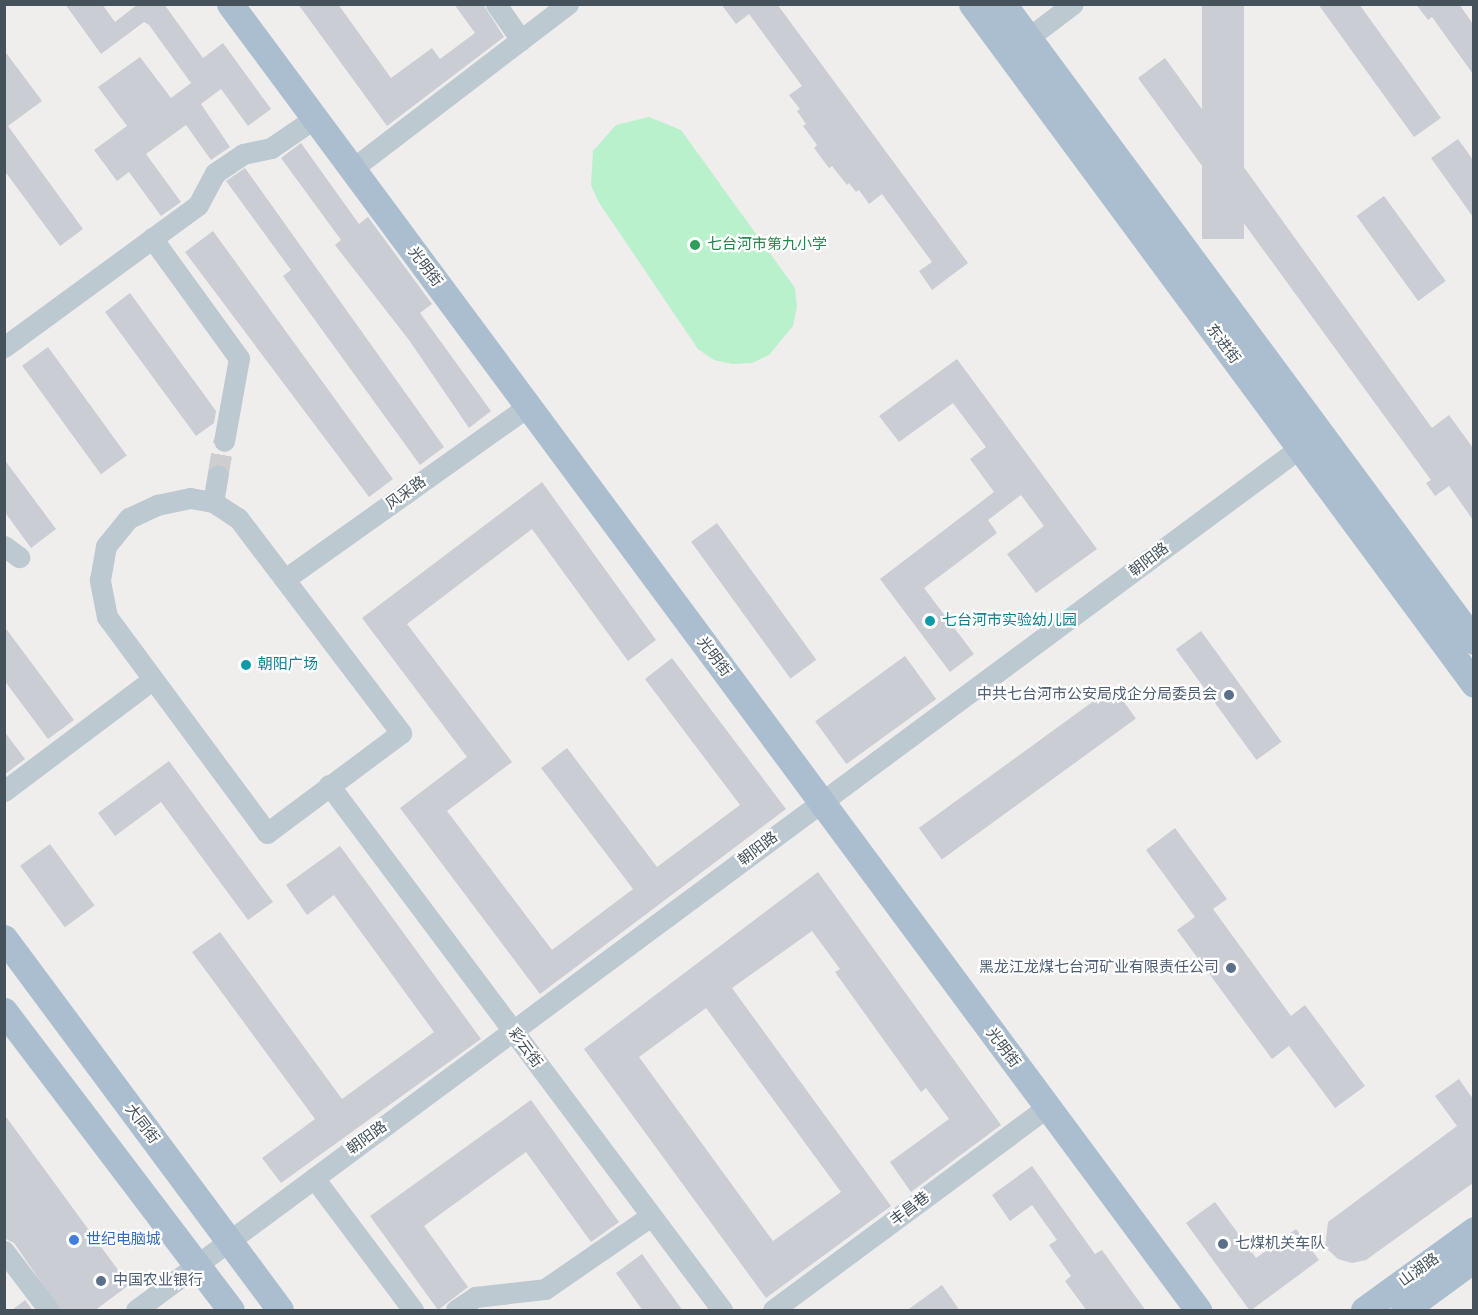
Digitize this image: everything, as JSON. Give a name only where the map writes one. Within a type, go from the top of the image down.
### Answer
[{"type":"main road","name":"东进街","points":[[972,4],[1310,440],[1473,641]]},
{"type":"main road","name":"东进街","points":[[1003,4],[1310,440],[1473,684]]},
{"type":"main road","name":"光明街","points":[[240,8],[352,169],[1198,1311]]},
{"type":"main road","name":"大同街","points":[[4,938],[280,1311]]},
{"type":"main road","points":[[4,1011],[231,1311]]},
{"type":"main road","name":"山湖路","points":[[1364,1311],[1473,1230]]},
{"type":"main road","name":"山湖路","points":[[1404,1311],[1473,1259]]},
{"type":"street","points":[[495,4],[521,40]]},
{"type":"street","points":[[352,169],[568,4]]},
{"type":"street","points":[[1028,38],[1073,4]]},
{"type":"street","points":[[4,347],[198,205],[215,173],[243,154],[271,148],[315,118]]},
{"type":"street","points":[[152,238],[239,358],[224,441]]},
{"type":"street","name":"风采路","points":[[285,579],[528,406]]},
{"type":"street","name":"朝阳路","points":[[136,1311],[1310,440]]},
{"type":"street","points":[[213,502],[218,475]]},
{"type":"street","points":[[189,498],[213,502],[238,518],[401,733],[267,833],[107,616],[100,580],[106,546],[129,518],[157,505],[189,498]]},
{"type":"street","points":[[4,791],[153,679]]},
{"type":"street","name":"彩云街","points":[[329,786],[722,1311]]},
{"type":"street","name":"丰昌巷","points":[[772,1311],[1047,1107]]},
{"type":"street","points":[[314,1178],[413,1311]]},
{"type":"street","points":[[456,1311],[475,1297],[545,1289],[651,1216]]},
{"type":"street","points":[[4,1251],[49,1311]]},
{"type":"green space","name":"七台河市第九小学","points":[[649,117],[681,130],[795,288],[797,307],[793,326],[769,355],[752,363],[733,364],[714,360],[698,349],[598,201],[591,185],[593,151],[616,125]]},
{"type":"building","points":[[65,4],[102,4],[115,22],[138,4],[164,4],[203,58],[223,43],[271,109],[248,126],[221,89],[201,104],[230,147],[211,160],[186,125],[146,154],[181,202],[161,216],[129,172],[117,181],[94,150],[127,126],[98,87],[140,57],[171,98],[191,83],[149,25],[144,22],[101,54]]},
{"type":"building","points":[[298,4],[338,4],[391,78],[432,48],[440,59],[475,33],[454,4],[483,4],[504,37],[387,126]]},
{"type":"building","points":[[721,4],[777,4],[968,263],[932,290],[919,271],[932,262],[882,194],[869,204],[859,190],[856,192],[849,183],[847,185],[832,166],[829,168],[814,148],[817,145],[803,126],[806,124],[797,111],[800,109],[789,95],[802,86],[749,14],[736,24]]},
{"type":"building","points":[[1202,4],[1244,4],[1244,239],[1202,239]]},
{"type":"building","points":[[1318,4],[1359,4],[1441,118],[1414,137]]},
{"type":"building","points":[[1416,4],[1459,4],[1473,24],[1473,74],[1432,17],[1428,20]]},
{"type":"building","points":[[4,50],[42,101],[8,126],[83,229],[60,246],[4,170]]},
{"type":"building","points":[[1165,58],[1432,428],[1449,415],[1473,448],[1473,520],[1449,486],[1435,496],[1426,483],[1431,480],[1138,78]]},
{"type":"building","points":[[1458,139],[1473,160],[1473,217],[1431,158]]},
{"type":"building","points":[[301,143],[359,224],[368,217],[432,304],[420,313],[491,411],[469,428],[409,340],[335,245],[341,240],[281,158]]},
{"type":"building","points":[[245,168],[444,447],[420,465],[283,276],[291,270],[226,181]]},
{"type":"building","points":[[1384,196],[1446,281],[1418,301],[1356,216]]},
{"type":"building","points":[[213,231],[393,479],[369,497],[185,252]]},
{"type":"building","points":[[130,293],[216,411],[214,423],[196,436],[105,312]]},
{"type":"building","points":[[48,347],[127,455],[101,474],[22,366]]},
{"type":"building","points":[[957,359],[1097,549],[1036,593],[1007,554],[1044,526],[1021,495],[988,520],[997,533],[924,588],[974,654],[950,672],[880,579],[994,492],[970,459],[986,447],[953,403],[899,442],[879,416]]},
{"type":"building","points":[[4,459],[56,529],[31,548],[4,511]]},
{"type":"building","points":[[542,482],[656,640],[628,661],[532,529],[407,624],[512,762],[447,811],[552,950],[633,889],[541,768],[567,748],[657,867],[740,805],[645,679],[672,658],[786,809],[540,994],[400,808],[467,757],[362,618]]},
{"type":"building","points":[[717,523],[816,660],[790,679],[691,542]]},
{"type":"building","points":[[4,626],[74,720],[48,739],[4,680]]},
{"type":"building","name":"中共七台河市公安局戍企分局委员会","points":[[1201,631],[1282,742],[1256,760],[1176,649]]},
{"type":"building","points":[[905,656],[936,699],[846,764],[815,721]]},
{"type":"building","points":[[1113,687],[1136,719],[942,860],[919,828]]},
{"type":"building","points":[[4,731],[25,759],[4,775]]},
{"type":"building","points":[[169,761],[273,902],[248,920],[161,802],[115,836],[98,813]]},
{"type":"building","name":"黑龙江龙煤七台河矿业有限责任公司","points":[[1175,828],[1227,899],[1213,909],[1291,1016],[1305,1005],[1365,1086],[1335,1108],[1289,1046],[1272,1059],[1177,930],[1195,917],[1146,850]]},
{"type":"building","points":[[50,844],[95,905],[65,927],[20,866]]},
{"type":"building","points":[[340,846],[481,1039],[281,1183],[262,1158],[315,1119],[192,952],[220,932],[342,1099],[434,1032],[334,895],[307,915],[286,885]]},
{"type":"building","points":[[818,872],[1001,1125],[911,1192],[890,1162],[949,1119],[926,1088],[921,1092],[835,972],[840,969],[812,931],[732,988],[891,1206],[766,1298],[584,1049]],"holes":[[[706,1008],[841,1192],[773,1241],[639,1057]]]},
{"type":"building","points":[[1459,1079],[1473,1099],[1473,1183],[1366,1260],[1352,1263],[1338,1259],[1325,1247],[1328,1222],[1457,1126],[1435,1096]]},
{"type":"building","points":[[531,1100],[619,1222],[591,1242],[526,1152],[424,1226],[468,1287],[438,1310],[370,1216]]},
{"type":"building","points":[[4,1114],[129,1285],[94,1311],[61,1311],[14,1243],[4,1238]]},
{"type":"building","points":[[1032,1166],[1095,1254],[1102,1250],[1146,1311],[1087,1311],[1065,1281],[1071,1276],[1049,1245],[1057,1240],[1032,1205],[1010,1221],[992,1195]]},
{"type":"building","name":"七煤机关车队","points":[[1215,1202],[1256,1258],[1296,1229],[1319,1260],[1250,1311],[1186,1223]]},
{"type":"building","points":[[642,1254],[683,1311],[643,1311],[616,1273]]},
{"type":"building","points":[[942,1285],[960,1311],[906,1311]]},
{"type":"building","points":[[25,1300],[33,1311],[11,1311]]},
{"type":"tunnel","points":[[218,475],[224,441]]},
{"type":"place","name":"七台河市第九小学","points":[[695,245]]},
{"type":"place","name":"七台河市实验幼儿园","points":[[930,621]]},
{"type":"place","name":"朝阳广场","points":[[246,665]]},
{"type":"place","name":"中共七台河市公安局戍企分局委员会","points":[[1229,695]]},
{"type":"place","name":"黑龙江龙煤七台河矿业有限责任公司","points":[[1231,968]]},
{"type":"place","name":"世纪电脑城","points":[[74,1240]]},
{"type":"place","name":"七煤机关车队","points":[[1223,1244]]},
{"type":"place","name":"中国农业银行","points":[[101,1281]]}]
